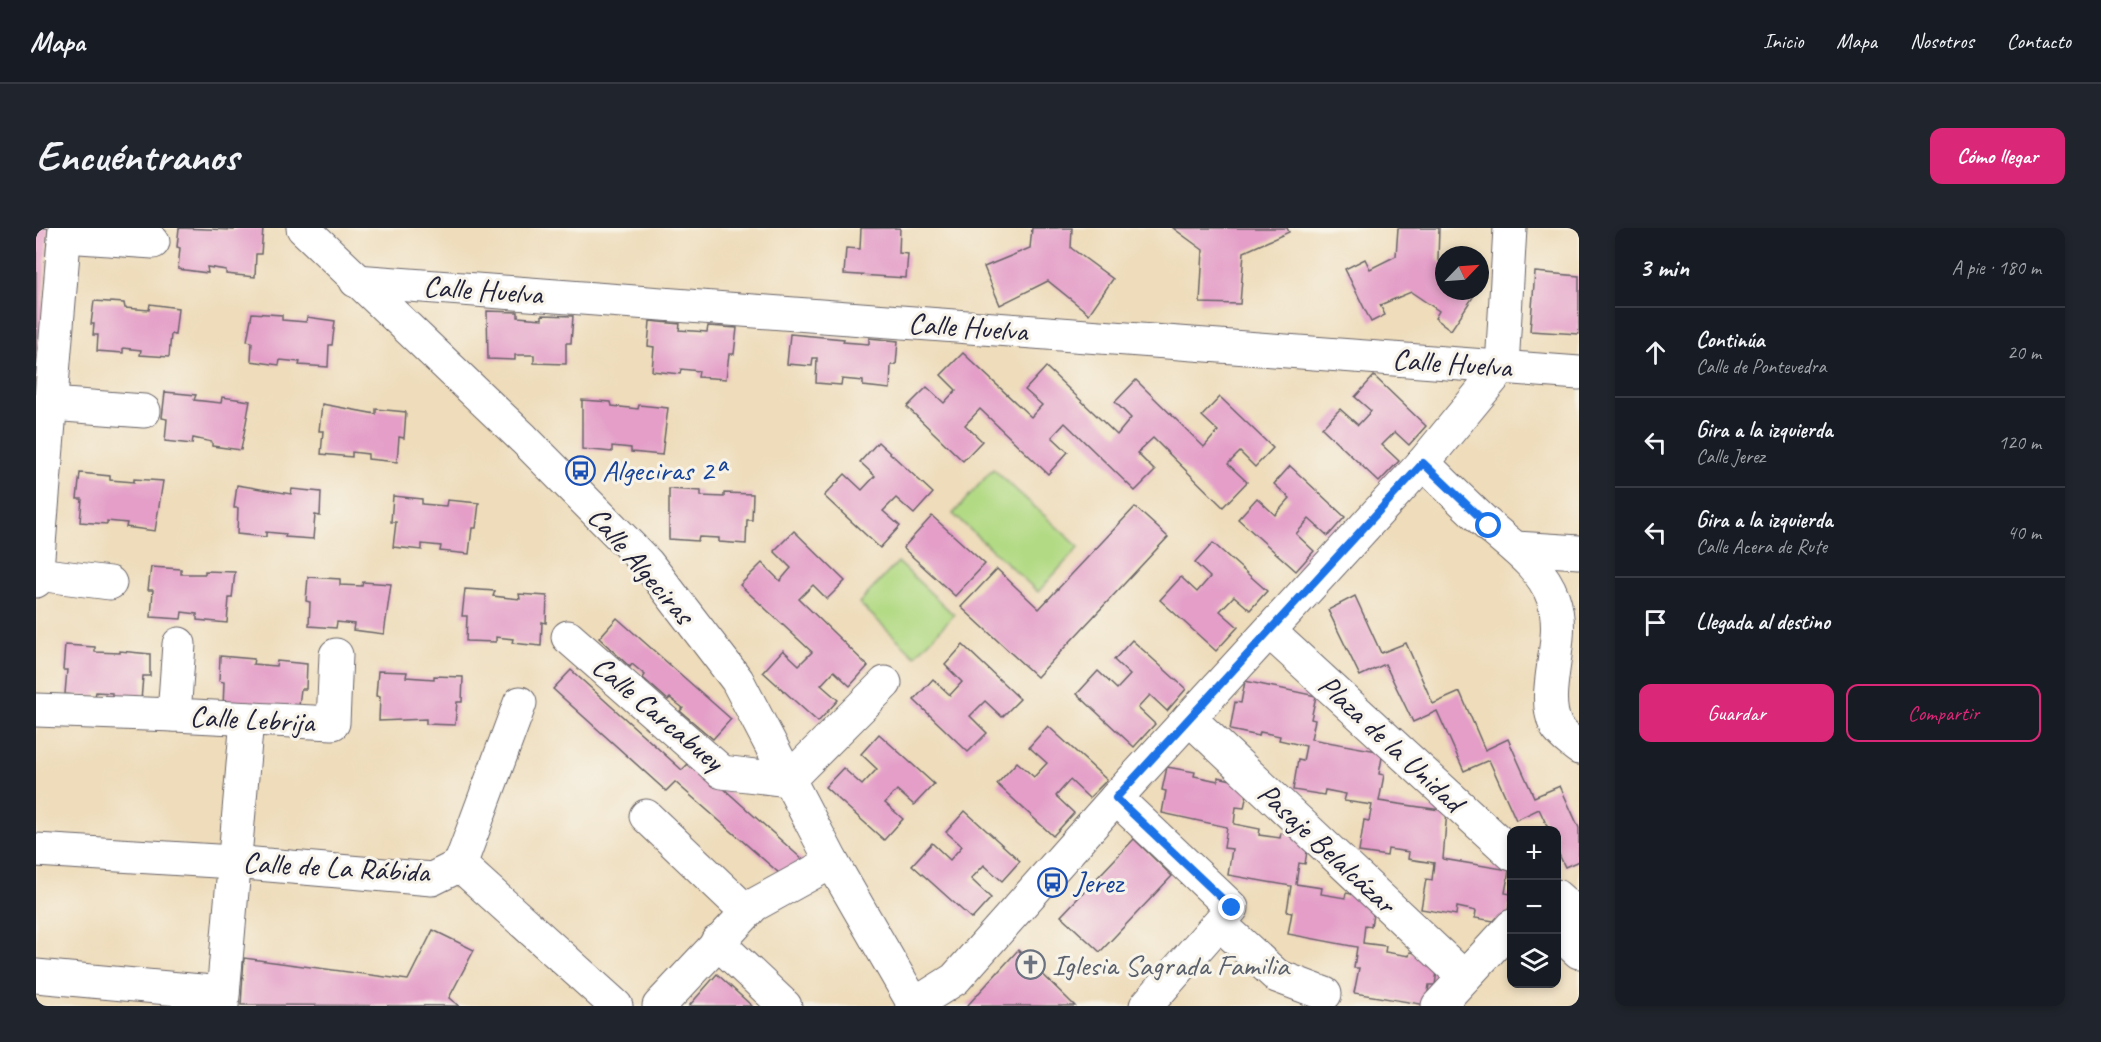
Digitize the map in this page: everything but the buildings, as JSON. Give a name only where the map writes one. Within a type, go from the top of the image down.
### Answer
[{"type":"street","name":"Calle Algeciras","points":[[303,228],[524,439],[647,564],[737,680],[832,862],[914,1005]]},
{"type":"street","points":[[914,1005],[955,979],[1116,798],[1423,463],[1502,367],[1510,228]]},
{"type":"street","points":[[36,581],[38,535],[65,232],[153,242]]},
{"type":"street","name":"Calle Huelva","points":[[356,281],[1579,373]]},
{"type":"street","points":[[51,404],[144,411]]},
{"type":"street","points":[[1423,463],[1533,566],[1552,597],[1557,614],[1558,645],[1551,693],[1552,708],[1556,727],[1579,748]]},
{"type":"street","points":[[1515,548],[1579,552]]},
{"type":"street","points":[[37,574],[110,584]]},
{"type":"street","name":"Plaza de la Unidad","points":[[1270,632],[1507,849]]},
{"type":"street","name":"Calle Carcabuey","points":[[568,637],[722,772],[788,780]]},
{"type":"street","name":"Calle Lebrija","points":[[174,715],[178,644]]},
{"type":"street","name":"Calle Lebrija","points":[[36,710],[333,723],[336,655]]},
{"type":"street","points":[[788,780],[885,683]]},
{"type":"street","points":[[460,865],[520,703]]},
{"type":"street","name":"Pasaje Belalcázar","points":[[1189,718],[1464,977]]},
{"type":"street","points":[[36,976],[223,999],[247,719]]},
{"type":"street","points":[[1116,798],[1232,908],[1146,1006]]},
{"type":"street","points":[[646,816],[747,912]]},
{"type":"street","name":"Calle de La Rábida","points":[[36,850],[233,862],[432,879],[460,865],[616,1006]]},
{"type":"street","points":[[659,1006],[754,905],[832,862]]},
{"type":"street","points":[[1561,900],[1579,916]]},
{"type":"street","points":[[1220,924],[1277,976],[1324,994]]},
{"type":"street","points":[[1438,1006],[1507,931]]},
{"type":"street","points":[[1560,934],[1579,952]]},
{"type":"street","points":[[717,942],[785,1006]]},
{"type":"green space","points":[[993,469],[1079,547],[1038,592],[953,514]]},
{"type":"green space","points":[[898,562],[954,615],[915,656],[859,603]]},
{"type":"place","name":"Algeciras 2ª","points":[[581,470]]},
{"type":"place","name":"Jerez","points":[[1053,882]]},
{"type":"place","name":"Iglesia Sagrada Familia","points":[[1031,965]]},
{"type":"route","points":[[1232,908],[1116,798],[1423,463],[1489,526]]}]
